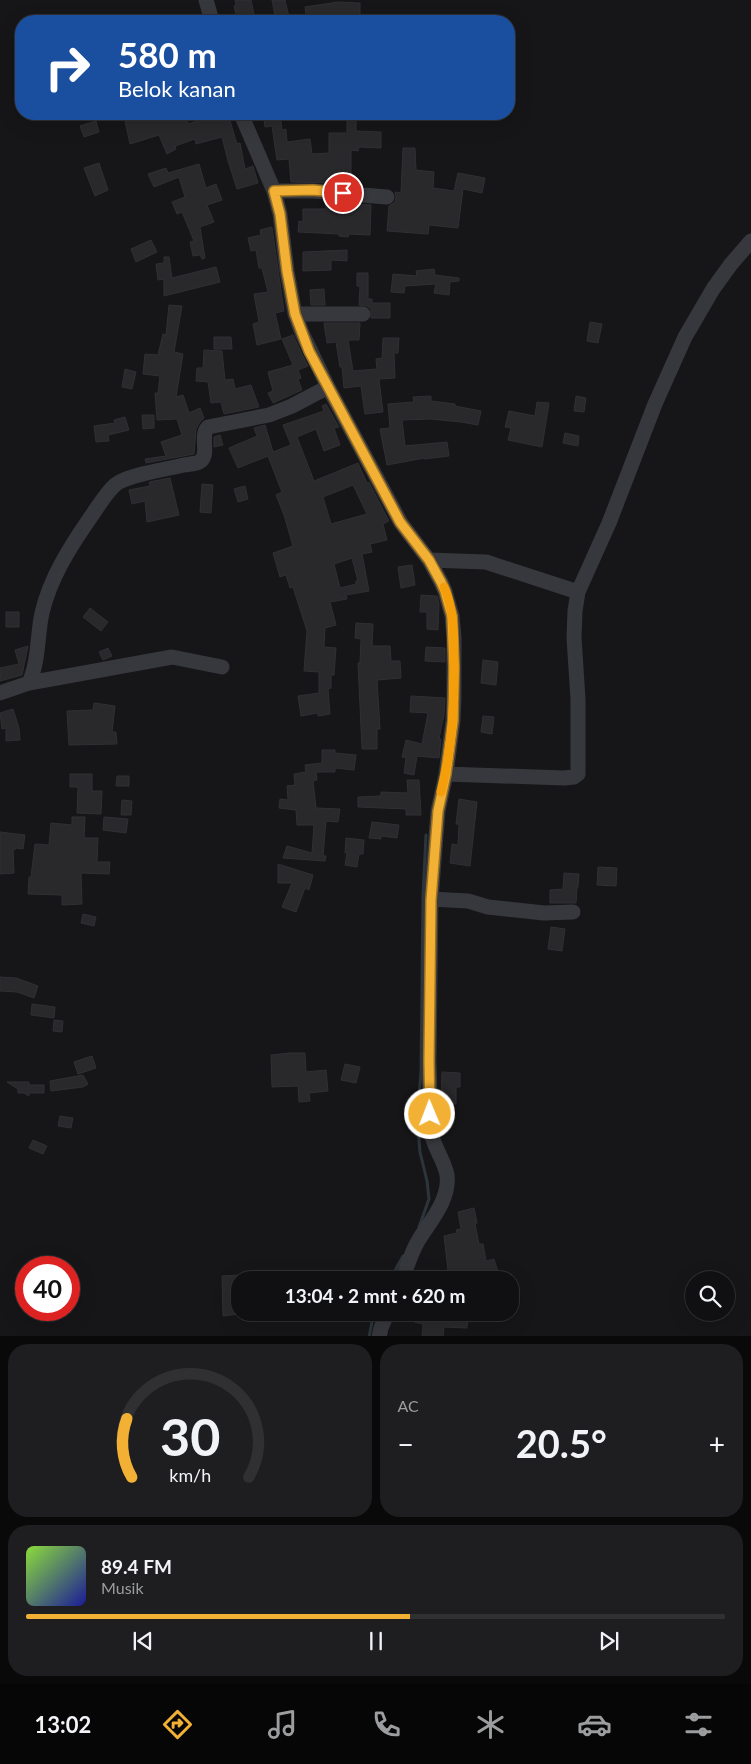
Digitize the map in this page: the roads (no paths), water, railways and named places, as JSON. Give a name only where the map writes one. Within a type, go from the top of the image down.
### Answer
[{"type":"street","points":[[206,0],[210,15]]},
{"type":"street","points":[[244,120],[274,191],[280,214],[287,271],[295,314],[309,351],[400,522],[429,560],[445,591],[452,616],[454,700],[446,774],[438,811],[431,900],[429,1061],[430,1131],[445,1169],[447,1180],[445,1192],[436,1215],[418,1242],[406,1271]]},
{"type":"street","points":[[274,191],[313,190],[387,197]]},
{"type":"street","points":[[446,774],[556,778],[574,777],[578,774],[578,699],[574,638],[578,592],[609,522],[655,404],[685,337],[713,288],[751,241]]},
{"type":"street","points":[[295,314],[363,314]]},
{"type":"street","points":[[29,683],[35,665],[42,610],[51,584],[80,532],[114,486],[122,480],[198,462],[204,455],[204,432],[208,427],[269,416],[328,387]]},
{"type":"street","points":[[429,560],[486,562],[578,592]]},
{"type":"street","points":[[0,693],[29,683],[172,657],[222,667]]},
{"type":"street","points":[[431,900],[468,901],[488,907],[544,913],[574,912]]},
{"type":"street","points":[[379,1336],[384,1321]]},
{"type":"waterway","points":[[419,1227],[429,1199],[420,1152],[417,1118],[421,1073],[423,895],[426,835]]},
{"type":"waterway","points":[[395,1271],[403,1256]]},
{"type":"waterway","points":[[369,1336],[372,1321]]}]
